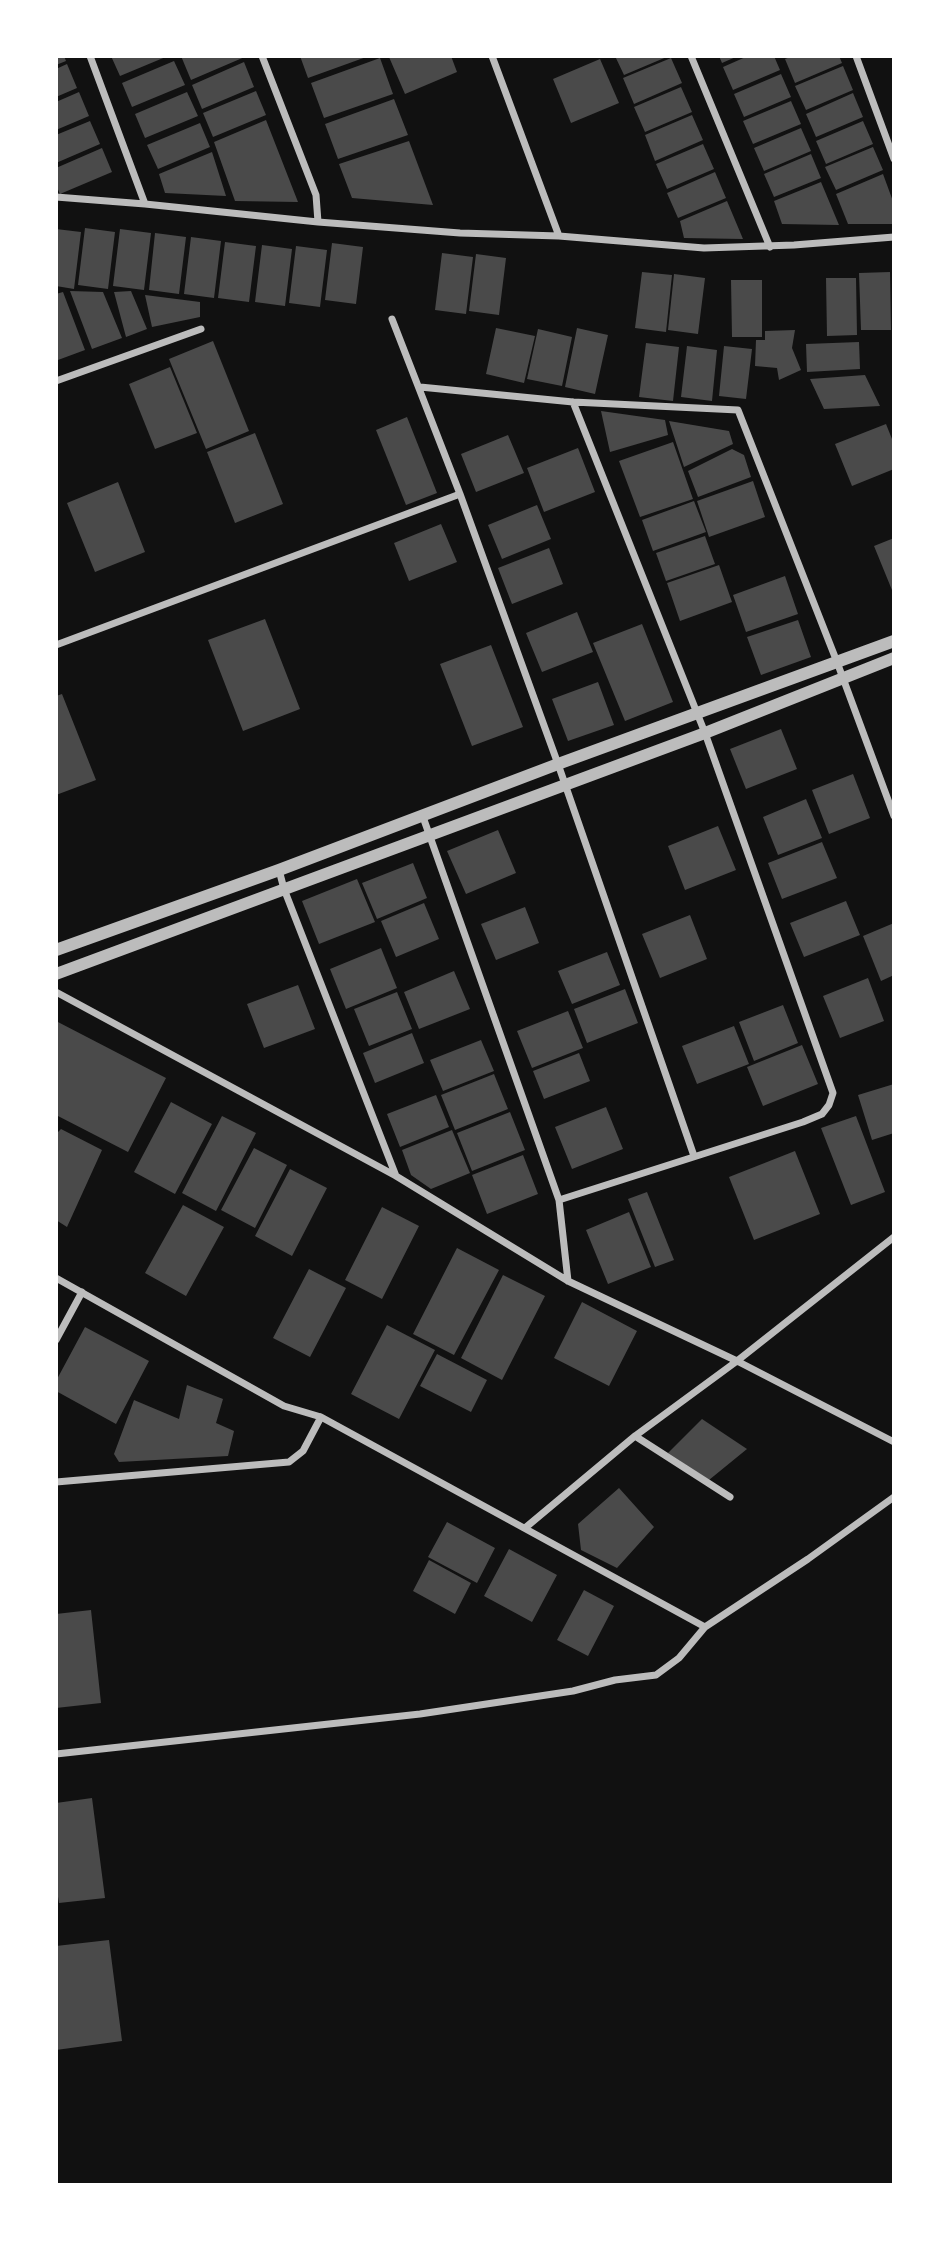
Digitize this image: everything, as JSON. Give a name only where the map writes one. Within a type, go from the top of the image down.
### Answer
[{"type":"street","points":[[90,56],[145,204]]},
{"type":"street","points":[[262,56],[316,195],[318,222]]},
{"type":"street","points":[[492,56],[559,236]]},
{"type":"street","points":[[691,56],[770,247]]},
{"type":"street","points":[[856,56],[894,159]]},
{"type":"street","points":[[56,197],[318,222],[460,233],[559,236],[704,248],[770,247],[894,237]]},
{"type":"street","points":[[392,319],[460,494],[558,764],[694,1156]]},
{"type":"street","points":[[56,381],[201,328]]},
{"type":"street","points":[[420,387],[573,402],[738,410],[843,677],[894,816]]},
{"type":"street","points":[[559,1200],[803,1122],[822,1114],[829,1105],[832,1093],[705,733],[573,402]]},
{"type":"street","points":[[56,645],[460,494]]},
{"type":"street","points":[[56,950],[894,641]]},
{"type":"street","points":[[56,974],[705,733],[894,658]]},
{"type":"street","points":[[422,817],[559,1200],[568,1281]]},
{"type":"street","points":[[279,870],[284,890],[396,1176]]},
{"type":"street","points":[[56,992],[396,1176],[568,1281],[737,1361],[894,1442]]},
{"type":"street","points":[[525,1528],[635,1436],[737,1361],[894,1237]]},
{"type":"street","points":[[56,1278],[284,1406],[321,1418],[705,1627]]},
{"type":"street","points":[[56,1340],[82,1292]]},
{"type":"street","points":[[56,1482],[289,1462],[303,1451],[321,1418]]},
{"type":"street","points":[[635,1436],[730,1497]]},
{"type":"street","points":[[56,1754],[420,1714],[573,1692],[615,1680],[656,1675],[679,1658],[705,1627],[808,1559],[894,1497]]},
{"type":"building","points":[[56,56],[64,56],[66,61],[56,65]]},
{"type":"building","points":[[111,56],[168,56],[120,76]]},
{"type":"building","points":[[181,56],[247,56],[191,80]]},
{"type":"building","points":[[300,56],[369,56],[308,78]]},
{"type":"building","points":[[451,56],[457,72],[405,94],[389,57]]},
{"type":"building","points":[[615,56],[669,56],[624,75]]},
{"type":"building","points":[[719,56],[738,56],[722,63]]},
{"type":"building","points":[[748,56],[774,56],[780,70],[733,90],[723,67]]},
{"type":"building","points":[[793,56],[839,56],[842,63],[795,83],[785,59]]},
{"type":"building","points":[[380,58],[393,94],[324,118],[311,83]]},
{"type":"building","points":[[671,58],[682,83],[634,104],[623,78]]},
{"type":"building","points":[[600,59],[619,103],[571,123],[553,79]]},
{"type":"building","points":[[174,61],[185,85],[132,107],[122,83]]},
{"type":"building","points":[[244,62],[254,87],[202,109],[192,85]]},
{"type":"building","points":[[67,64],[77,88],[56,97],[56,69]]},
{"type":"building","points":[[843,66],[853,90],[806,110],[795,86]]},
{"type":"building","points":[[781,74],[791,97],[744,117],[734,94]]},
{"type":"building","points":[[681,87],[692,112],[645,132],[634,107]]},
{"type":"building","points":[[256,91],[266,115],[213,137],[203,113]]},
{"type":"building","points":[[79,92],[89,116],[56,130],[56,102]]},
{"type":"building","points":[[187,92],[198,116],[145,138],[135,114]]},
{"type":"building","points":[[853,93],[863,117],[816,137],[806,114]]},
{"type":"building","points":[[394,99],[408,135],[338,159],[325,124]]},
{"type":"building","points":[[791,101],[801,124],[753,144],[743,121]]},
{"type":"building","points":[[692,115],[703,140],[655,161],[645,135]]},
{"type":"building","points":[[266,120],[298,202],[235,201],[214,142]]},
{"type":"building","points":[[90,121],[100,144],[56,163],[56,135]]},
{"type":"building","points":[[863,121],[873,144],[826,164],[816,141]]},
{"type":"building","points":[[200,123],[210,147],[158,169],[147,145]]},
{"type":"building","points":[[801,128],[811,151],[764,171],[754,148]]},
{"type":"building","points":[[409,141],[433,205],[352,198],[339,164]]},
{"type":"building","points":[[703,144],[714,169],[667,189],[656,164]]},
{"type":"building","points":[[873,147],[883,170],[836,190],[825,167]]},
{"type":"building","points":[[102,148],[112,172],[60,194],[56,185],[56,168]]},
{"type":"building","points":[[212,152],[226,196],[165,193],[159,174]]},
{"type":"building","points":[[811,154],[821,178],[774,197],[764,174]]},
{"type":"building","points":[[715,172],[726,198],[678,218],[667,193]]},
{"type":"building","points":[[883,174],[894,204],[894,224],[848,224],[836,194]]},
{"type":"building","points":[[821,182],[839,225],[782,224],[774,201]]},
{"type":"building","points":[[727,201],[743,239],[684,238],[680,221]]},
{"type":"building","points":[[85,228],[115,232],[108,289],[78,285]]},
{"type":"building","points":[[56,229],[81,232],[74,289],[56,286]]},
{"type":"building","points":[[120,229],[151,233],[144,290],[113,286]]},
{"type":"building","points":[[155,233],[186,237],[179,294],[149,290]]},
{"type":"building","points":[[191,237],[221,241],[214,298],[184,294]]},
{"type":"building","points":[[225,242],[256,246],[249,302],[218,298]]},
{"type":"building","points":[[332,243],[363,247],[356,304],[325,300]]},
{"type":"building","points":[[262,245],[292,249],[285,306],[255,302]]},
{"type":"building","points":[[296,246],[327,250],[320,307],[289,303]]},
{"type":"building","points":[[442,253],[473,257],[466,314],[435,310]]},
{"type":"building","points":[[476,254],[506,258],[499,315],[469,311]]},
{"type":"building","points":[[642,272],[672,275],[666,332],[635,328]]},
{"type":"building","points":[[890,272],[891,330],[861,330],[859,273]]},
{"type":"building","points":[[674,274],[705,278],[698,334],[668,330]]},
{"type":"building","points":[[826,278],[856,278],[857,335],[827,336]]},
{"type":"building","points":[[731,280],[762,280],[762,337],[732,337]]},
{"type":"building","points":[[70,291],[103,292],[122,338],[92,349]]},
{"type":"building","points":[[131,291],[147,329],[126,337],[114,292]]},
{"type":"building","points":[[63,292],[85,350],[58,360],[56,294]]},
{"type":"building","points":[[145,295],[200,302],[200,317],[152,327]]},
{"type":"building","points":[[496,328],[535,336],[524,383],[486,374]]},
{"type":"building","points":[[577,328],[608,335],[595,394],[565,387]]},
{"type":"building","points":[[538,329],[572,337],[562,386],[527,379]]},
{"type":"building","points":[[795,330],[792,348],[801,370],[779,380],[777,368],[755,366],[756,340],[765,340],[765,331]]},
{"type":"building","points":[[213,341],[249,431],[206,449],[169,359]]},
{"type":"building","points":[[859,342],[860,369],[807,372],[806,344]]},
{"type":"building","points":[[646,343],[679,347],[673,401],[639,397]]},
{"type":"building","points":[[687,346],[717,350],[712,401],[681,397]]},
{"type":"building","points":[[724,346],[752,349],[746,399],[719,396]]},
{"type":"building","points":[[170,367],[197,433],[155,449],[129,384]]},
{"type":"building","points":[[865,375],[880,406],[824,409],[810,379]]},
{"type":"building","points":[[601,411],[665,420],[668,435],[610,452]]},
{"type":"building","points":[[407,417],[437,493],[406,505],[376,430]]},
{"type":"building","points":[[669,421],[729,431],[733,444],[684,467]]},
{"type":"building","points":[[886,424],[894,444],[894,469],[852,486],[835,444]]},
{"type":"building","points":[[255,433],[283,504],[235,523],[207,452]]},
{"type":"building","points":[[508,435],[524,473],[476,492],[461,454]]},
{"type":"building","points":[[673,442],[693,499],[640,517],[619,461]]},
{"type":"building","points":[[578,448],[595,492],[544,512],[527,468]]},
{"type":"building","points":[[732,449],[744,455],[751,477],[698,497],[688,471]]},
{"type":"building","points":[[753,481],[765,517],[709,537],[697,501]]},
{"type":"building","points":[[118,482],[145,552],[95,572],[67,503]]},
{"type":"building","points":[[694,501],[706,532],[653,551],[642,520]]},
{"type":"building","points":[[537,505],[551,539],[502,559],[488,525]]},
{"type":"building","points":[[441,524],[457,562],[409,581],[394,543]]},
{"type":"building","points":[[705,536],[715,564],[666,581],[656,553]]},
{"type":"building","points":[[894,538],[894,595],[874,546]]},
{"type":"building","points":[[549,548],[563,584],[512,604],[498,568]]},
{"type":"building","points":[[719,565],[732,602],[680,621],[667,583]]},
{"type":"building","points":[[785,576],[798,614],[746,632],[733,595]]},
{"type":"building","points":[[577,612],[593,652],[542,672],[526,633]]},
{"type":"building","points":[[265,619],[300,709],[243,731],[208,640]]},
{"type":"building","points":[[798,620],[811,657],[761,675],[747,637]]},
{"type":"building","points":[[642,624],[673,702],[625,721],[593,643]]},
{"type":"building","points":[[491,645],[523,727],[472,746],[440,664]]},
{"type":"building","points":[[598,682],[614,725],[568,741],[552,699]]},
{"type":"building","points":[[62,694],[96,780],[56,795],[56,696]]},
{"type":"building","points":[[781,729],[797,769],[746,789],[730,749]]},
{"type":"building","points":[[853,774],[870,818],[829,834],[812,790]]},
{"type":"building","points":[[806,799],[822,838],[778,855],[763,817]]},
{"type":"building","points":[[718,826],[736,870],[685,890],[668,846]]},
{"type":"building","points":[[498,830],[516,873],[466,894],[447,851]]},
{"type":"building","points":[[822,842],[837,878],[782,899],[768,863]]},
{"type":"building","points":[[413,863],[427,898],[377,919],[362,883]]},
{"type":"building","points":[[357,879],[375,922],[319,944],[302,901]]},
{"type":"building","points":[[846,901],[860,935],[804,957],[790,923]]},
{"type":"building","points":[[424,903],[439,939],[396,957],[381,921]]},
{"type":"building","points":[[525,907],[539,943],[496,960],[481,924]]},
{"type":"building","points":[[690,915],[707,959],[660,978],[642,934]]},
{"type":"building","points":[[894,923],[894,975],[881,981],[863,936]]},
{"type":"building","points":[[381,948],[397,988],[346,1009],[330,969]]},
{"type":"building","points":[[607,952],[620,985],[572,1004],[558,971]]},
{"type":"building","points":[[454,971],[470,1009],[419,1029],[404,992]]},
{"type":"building","points":[[868,978],[884,1021],[840,1038],[823,996]]},
{"type":"building","points":[[298,985],[315,1029],[264,1048],[247,1004]]},
{"type":"building","points":[[625,989],[638,1023],[587,1043],[574,1009]]},
{"type":"building","points":[[397,992],[412,1029],[369,1046],[354,1009]]},
{"type":"building","points":[[783,1005],[798,1043],[754,1061],[739,1022]]},
{"type":"building","points":[[568,1011],[583,1048],[532,1068],[517,1031]]},
{"type":"building","points":[[56,1021],[166,1078],[128,1152],[56,1115]]},
{"type":"building","points":[[734,1026],[749,1064],[697,1084],[682,1046]]},
{"type":"building","points":[[412,1033],[424,1063],[375,1083],[363,1053]]},
{"type":"building","points":[[481,1040],[494,1071],[443,1091],[430,1060]]},
{"type":"building","points":[[802,1045],[818,1084],[763,1106],[747,1067]]},
{"type":"building","points":[[579,1053],[590,1081],[544,1099],[533,1071]]},
{"type":"building","points":[[494,1074],[508,1109],[455,1130],[441,1095]]},
{"type":"building","points":[[894,1084],[894,1133],[872,1140],[858,1095]]},
{"type":"building","points":[[436,1095],[449,1127],[400,1147],[387,1114]]},
{"type":"building","points":[[171,1102],[212,1124],[175,1194],[134,1172]]},
{"type":"building","points":[[606,1107],[623,1149],[572,1169],[555,1127]]},
{"type":"building","points":[[510,1112],[525,1150],[472,1171],[457,1133]]},
{"type":"building","points":[[222,1116],[256,1133],[216,1211],[182,1193]]},
{"type":"building","points":[[856,1116],[885,1192],[851,1205],[821,1128]]},
{"type":"building","points":[[61,1129],[102,1150],[67,1227],[56,1220],[56,1134]]},
{"type":"building","points":[[452,1130],[470,1173],[431,1189],[411,1175],[402,1150]]},
{"type":"building","points":[[254,1148],[287,1165],[255,1228],[221,1210]]},
{"type":"building","points":[[795,1151],[820,1214],[754,1240],[729,1177]]},
{"type":"building","points":[[523,1155],[538,1194],[487,1214],[472,1175]]},
{"type":"building","points":[[290,1169],[327,1188],[292,1256],[255,1236]]},
{"type":"building","points":[[647,1192],[674,1260],[655,1267],[628,1199]]},
{"type":"building","points":[[183,1205],[224,1227],[186,1296],[145,1273]]},
{"type":"building","points":[[382,1207],[419,1226],[382,1299],[345,1280]]},
{"type":"building","points":[[629,1212],[651,1267],[608,1284],[586,1230]]},
{"type":"building","points":[[457,1248],[499,1270],[454,1355],[413,1334]]},
{"type":"building","points":[[309,1269],[346,1288],[310,1357],[273,1338]]},
{"type":"building","points":[[503,1275],[545,1296],[502,1380],[461,1358]]},
{"type":"building","points":[[582,1302],[637,1331],[609,1386],[554,1358]]},
{"type":"building","points":[[387,1325],[435,1350],[399,1419],[351,1394]]},
{"type":"building","points":[[85,1327],[149,1361],[116,1424],[56,1391],[56,1381]]},
{"type":"building","points":[[437,1354],[487,1380],[471,1412],[420,1386]]},
{"type":"building","points":[[187,1385],[223,1399],[216,1423],[234,1431],[228,1456],[119,1462],[114,1454],[134,1400],[179,1419]]},
{"type":"building","points":[[702,1419],[747,1449],[709,1480],[668,1453]]},
{"type":"building","points":[[619,1488],[654,1527],[617,1568],[581,1550],[578,1524]]},
{"type":"building","points":[[447,1522],[495,1548],[477,1583],[428,1557]]},
{"type":"building","points":[[509,1549],[557,1575],[532,1622],[484,1596]]},
{"type":"building","points":[[429,1560],[471,1583],[455,1614],[413,1591]]},
{"type":"building","points":[[584,1590],[614,1606],[588,1656],[557,1640]]},
{"type":"building","points":[[91,1610],[101,1703],[56,1708],[56,1614]]},
{"type":"building","points":[[92,1798],[105,1898],[59,1903],[56,1884],[56,1803]]},
{"type":"building","points":[[109,1940],[122,2041],[56,2050],[56,1946]]}]
